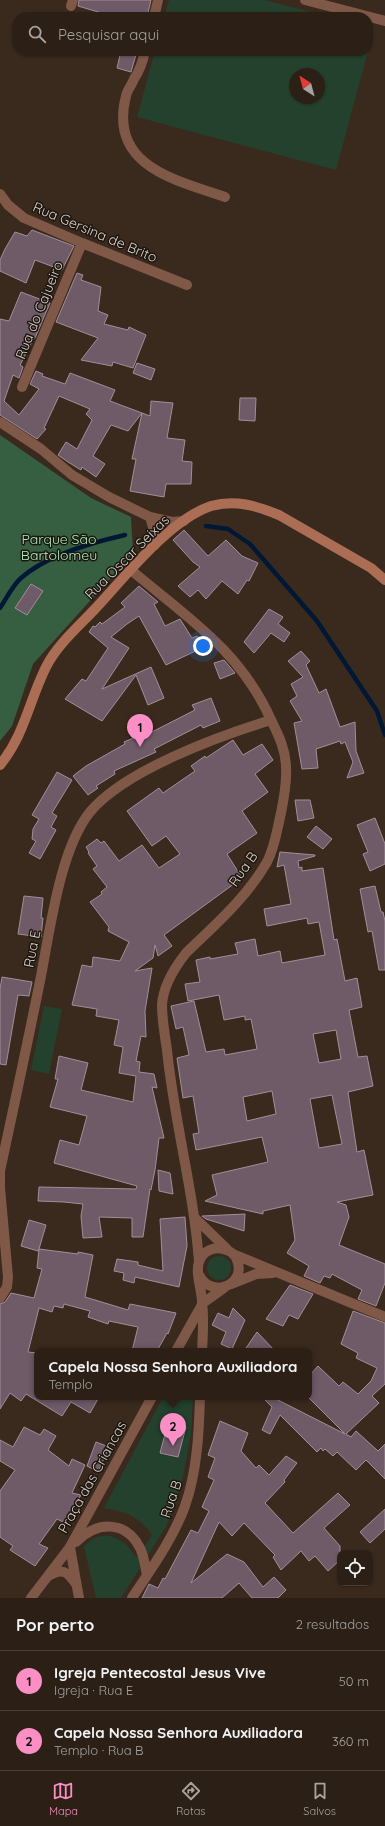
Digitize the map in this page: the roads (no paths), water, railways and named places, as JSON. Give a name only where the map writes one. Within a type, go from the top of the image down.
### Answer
[{"type":"main road","name":"Rua Oscar Seixas","points":[[0,765],[19,736],[46,668],[59,648],[155,545],[184,521],[211,506],[223,503],[251,504],[279,515],[371,568],[385,580]]},
{"type":"street","points":[[155,12],[158,0]]},
{"type":"street","points":[[305,0],[351,12]]},
{"type":"street","points":[[373,18],[385,21]]},
{"type":"street","points":[[144,56],[142,63],[126,93],[122,111],[126,135],[134,151],[147,166],[165,177],[225,197]]},
{"type":"street","name":"Rua Gersina de Brito","points":[[0,194],[8,205],[24,218],[82,243],[187,284]]},
{"type":"street","name":"Rua do Cajueiro","points":[[22,387],[82,243]]},
{"type":"street","points":[[0,422],[41,449],[72,475],[109,498],[150,517],[165,521],[184,521]]},
{"type":"street","points":[[150,517],[156,537],[155,545]]},
{"type":"street","name":"Rua B","points":[[131,570],[203,628],[231,656],[258,693],[272,720],[280,739],[286,768],[285,795],[272,852],[266,863],[238,901],[179,961],[168,981],[162,1005],[171,1090],[194,1217],[199,1262]]},
{"type":"street","name":"Rua E","points":[[0,1298],[7,1287],[8,1277],[0,1188],[0,1171],[57,895],[72,846],[78,832],[91,811],[115,790],[130,780],[172,758],[235,732],[272,720]]},
{"type":"street","points":[[178,1348],[203,1303],[234,1280],[239,1267],[231,1252],[194,1217]]},
{"type":"street","points":[[202,1348],[203,1303],[199,1275],[199,1262],[208,1251],[214,1248],[231,1252],[385,1317]]},
{"type":"street","points":[[199,1275],[206,1284],[218,1288],[256,1274],[281,1274]]},
{"type":"street","name":"Praça das Criancas","points":[[79,1598],[70,1547],[150,1400]]},
{"type":"street","name":"Rua B","points":[[132,1598],[177,1524],[186,1505],[193,1478],[200,1400]]},
{"type":"street","points":[[31,1598],[70,1547],[89,1530],[101,1526],[118,1528],[126,1531],[140,1546],[147,1575]]},
{"type":"street","points":[[48,1576],[62,1571],[70,1576],[76,1584]]},
{"type":"waterway","points":[[206,526],[228,529],[250,544],[317,621],[377,711],[385,735]]},
{"type":"waterway","points":[[0,608],[12,588],[31,570],[71,551],[125,535]]},
{"type":"place","name":"Igreja Pentecostal Jesus Vive","points":[[140,747]]},
{"type":"place","name":"Capela Nossa Senhora Auxiliadora","points":[[173,1446]]},
{"type":"park label","name":"Parque São Bartolomeu","points":[[59,548]]}]
